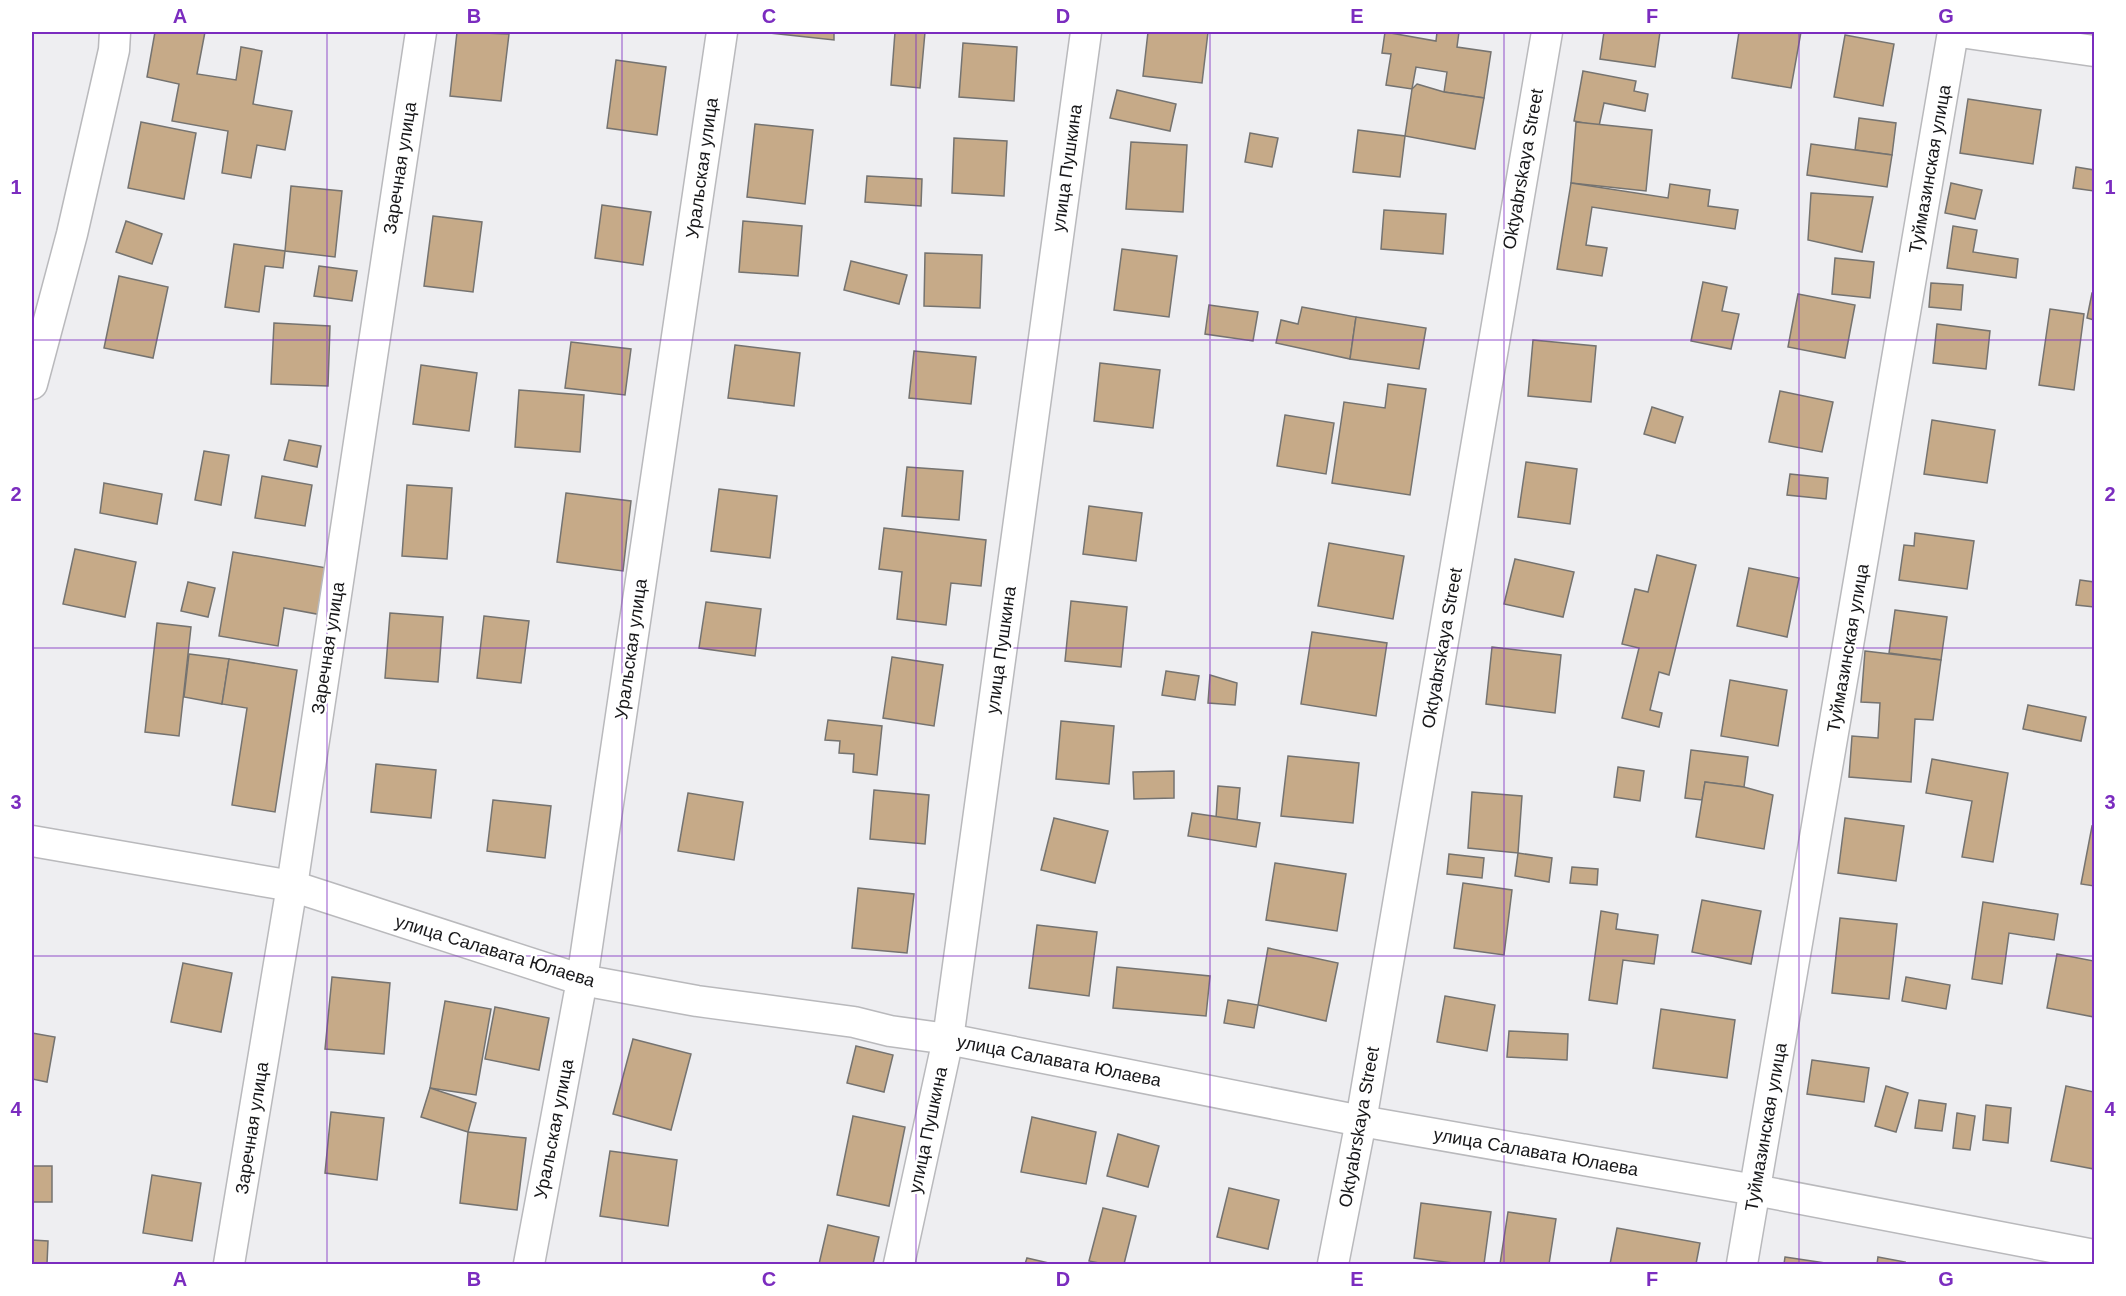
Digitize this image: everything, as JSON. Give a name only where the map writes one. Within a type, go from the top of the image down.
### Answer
[{"type":"street","points":[[32,384],[72,234],[114,50],[115,32]]},
{"type":"street","name":"Заречная улица","points":[[229,1264],[292,886],[421,32]]},
{"type":"street","name":"Уральская улица","points":[[529,1264],[582,981],[722,32]]},
{"type":"street","name":"улица Пушкина","points":[[899,1264],[948,1039],[1086,32]]},
{"type":"street","name":"Oktyabrskaya Street","points":[[1333,1264],[1361,1121],[1547,32]]},
{"type":"street","name":"Туймазинская улица","points":[[1742,1264],[1953,32]]},
{"type":"street","points":[[1960,32],[2094,51]]},
{"type":"street","name":"улица Салавата Юлаева","points":[[32,841],[292,886],[582,981],[697,1001],[854,1022],[890,1031],[948,1039],[1361,1121],[1755,1190],[2094,1255]]},
{"type":"building","points":[[155,32],[205,32],[197,74],[236,80],[241,47],[262,51],[253,104],[292,111],[285,150],[257,145],[251,178],[222,173],[228,131],[172,121],[179,84],[147,77]]},
{"type":"building","points":[[457,32],[509,34],[501,101],[450,96]]},
{"type":"building","points":[[834,32],[834,40],[770,33]]},
{"type":"building","points":[[895,32],[925,32],[920,88],[891,85]]},
{"type":"building","points":[[1148,32],[1208,32],[1202,83],[1143,76]]},
{"type":"building","points":[[1385,32],[1436,41],[1437,32],[1459,32],[1457,47],[1491,52],[1484,98],[1444,92],[1447,72],[1416,67],[1412,89],[1386,85],[1391,54],[1382,53]]},
{"type":"building","points":[[1604,32],[1660,32],[1655,67],[1600,59]]},
{"type":"building","points":[[1739,32],[1801,32],[1791,88],[1732,78]]},
{"type":"building","points":[[1845,35],[1894,44],[1883,106],[1834,97]]},
{"type":"building","points":[[963,43],[1017,47],[1014,101],[959,97]]},
{"type":"building","points":[[616,60],[666,67],[657,135],[607,128]]},
{"type":"building","points":[[1583,71],[1636,81],[1634,91],[1648,94],[1645,111],[1604,103],[1599,126],[1574,121]]},
{"type":"building","points":[[1417,84],[1444,92],[1484,98],[1475,149],[1405,136],[1412,89]]},
{"type":"building","points":[[1117,90],[1176,104],[1170,131],[1110,118]]},
{"type":"building","points":[[1968,99],[2041,110],[2033,164],[1960,153]]},
{"type":"building","points":[[1859,118],[1896,123],[1892,155],[1855,150]]},
{"type":"building","points":[[141,122],[196,133],[184,199],[128,188]]},
{"type":"building","points":[[1576,122],[1652,130],[1646,191],[1571,183]]},
{"type":"building","points":[[755,124],[813,130],[805,204],[747,197]]},
{"type":"building","points":[[1358,130],[1405,136],[1400,177],[1353,172]]},
{"type":"building","points":[[1250,133],[1278,138],[1272,167],[1245,162]]},
{"type":"building","points":[[954,138],[1007,141],[1004,196],[952,193]]},
{"type":"building","points":[[1131,142],[1187,145],[1183,212],[1126,209]]},
{"type":"building","points":[[1811,144],[1892,155],[1887,187],[1807,175]]},
{"type":"building","points":[[2076,167],[2094,170],[2094,191],[2073,188]]},
{"type":"building","points":[[867,176],[922,179],[921,206],[865,202]]},
{"type":"building","points":[[1571,183],[1668,198],[1670,184],[1710,190],[1708,206],[1738,210],[1735,229],[1592,207],[1586,245],[1607,248],[1602,276],[1557,269]]},
{"type":"building","points":[[1951,183],[1982,190],[1975,219],[1945,213]]},
{"type":"building","points":[[291,186],[342,191],[335,257],[285,251]]},
{"type":"building","points":[[1811,193],[1873,197],[1862,252],[1808,240]]},
{"type":"building","points":[[602,205],[651,212],[643,265],[595,258]]},
{"type":"building","points":[[1384,210],[1446,214],[1443,254],[1381,249]]},
{"type":"building","points":[[433,216],[482,222],[473,292],[424,286]]},
{"type":"building","points":[[126,221],[162,234],[152,264],[116,252]]},
{"type":"building","points":[[743,221],[802,226],[798,276],[739,272]]},
{"type":"building","points":[[1953,226],[1977,230],[1973,252],[2018,259],[2016,278],[1947,268]]},
{"type":"building","points":[[234,244],[285,251],[283,268],[265,266],[259,312],[225,307]]},
{"type":"building","points":[[1122,249],[1177,256],[1169,317],[1114,310]]},
{"type":"building","points":[[925,253],[982,255],[980,308],[924,306]]},
{"type":"building","points":[[1835,258],[1874,262],[1870,298],[1832,294]]},
{"type":"building","points":[[851,261],[907,275],[899,304],[844,290]]},
{"type":"building","points":[[319,266],[357,271],[352,301],[314,296]]},
{"type":"building","points":[[119,276],[168,287],[153,358],[104,348]]},
{"type":"building","points":[[1703,282],[1727,287],[1722,311],[1739,314],[1731,349],[1691,341]]},
{"type":"building","points":[[1931,283],[1963,285],[1961,310],[1929,307]]},
{"type":"building","points":[[2092,293],[2094,293],[2094,320],[2087,318]]},
{"type":"building","points":[[1798,294],[1855,305],[1845,358],[1788,347]]},
{"type":"building","points":[[1209,305],[1258,312],[1253,341],[1205,334]]},
{"type":"building","points":[[1302,307],[1356,317],[1350,359],[1276,343],[1281,320],[1298,324]]},
{"type":"building","points":[[2050,309],[2084,314],[2074,390],[2039,385]]},
{"type":"building","points":[[1356,317],[1426,328],[1419,369],[1350,359]]},
{"type":"building","points":[[274,323],[330,326],[328,386],[271,384]]},
{"type":"building","points":[[1937,324],[1990,331],[1986,369],[1933,363]]},
{"type":"building","points":[[1533,340],[1596,346],[1591,402],[1528,396]]},
{"type":"building","points":[[571,342],[631,349],[625,395],[565,388]]},
{"type":"building","points":[[735,345],[800,353],[794,406],[728,398]]},
{"type":"building","points":[[914,351],[976,357],[971,404],[909,398]]},
{"type":"building","points":[[1100,363],[1160,370],[1153,428],[1094,421]]},
{"type":"building","points":[[421,365],[477,373],[469,431],[413,424]]},
{"type":"building","points":[[1388,384],[1426,389],[1410,495],[1332,483],[1344,402],[1385,408]]},
{"type":"building","points":[[519,390],[584,395],[580,452],[515,447]]},
{"type":"building","points":[[1780,391],[1833,402],[1822,452],[1769,442]]},
{"type":"building","points":[[1652,407],[1683,417],[1675,443],[1644,434]]},
{"type":"building","points":[[1285,415],[1334,423],[1326,474],[1277,466]]},
{"type":"building","points":[[1932,420],[1995,430],[1987,483],[1924,474]]},
{"type":"building","points":[[289,440],[321,446],[317,467],[284,460]]},
{"type":"building","points":[[204,451],[229,455],[221,505],[195,500]]},
{"type":"building","points":[[1526,462],[1577,469],[1570,524],[1518,517]]},
{"type":"building","points":[[907,467],[963,471],[959,520],[902,516]]},
{"type":"building","points":[[1790,474],[1828,478],[1826,499],[1787,495]]},
{"type":"building","points":[[262,476],[312,485],[305,526],[255,518]]},
{"type":"building","points":[[104,483],[162,494],[157,524],[100,513]]},
{"type":"building","points":[[407,485],[452,488],[447,559],[402,556]]},
{"type":"building","points":[[719,489],[777,496],[770,558],[711,551]]},
{"type":"building","points":[[566,493],[631,501],[623,571],[557,562]]},
{"type":"building","points":[[1089,506],[1142,513],[1136,561],[1083,554]]},
{"type":"building","points":[[884,528],[986,540],[981,586],[951,583],[946,625],[897,619],[902,572],[879,569]]},
{"type":"building","points":[[1915,533],[1974,541],[1967,589],[1899,580],[1904,545],[1914,546]]},
{"type":"building","points":[[1329,543],[1404,556],[1393,619],[1318,606]]},
{"type":"building","points":[[75,549],[136,562],[125,617],[63,604]]},
{"type":"building","points":[[233,552],[327,568],[322,615],[284,608],[278,646],[219,636]]},
{"type":"building","points":[[1657,555],[1696,565],[1669,675],[1659,672],[1650,710],[1662,713],[1659,727],[1622,718],[1639,648],[1622,644],[1635,589],[1648,592]]},
{"type":"building","points":[[1515,559],[1574,572],[1563,617],[1504,604]]},
{"type":"building","points":[[1749,568],[1799,578],[1787,637],[1737,626]]},
{"type":"building","points":[[2080,580],[2094,582],[2094,607],[2076,605]]},
{"type":"building","points":[[188,582],[215,588],[208,617],[181,611]]},
{"type":"building","points":[[1071,601],[1127,607],[1121,667],[1065,661]]},
{"type":"building","points":[[706,602],[761,609],[755,656],[699,648]]},
{"type":"building","points":[[1895,610],[1947,617],[1941,660],[1889,653]]},
{"type":"building","points":[[390,613],[443,617],[438,682],[385,678]]},
{"type":"building","points":[[484,616],[529,621],[521,683],[477,678]]},
{"type":"building","points":[[157,623],[191,627],[179,736],[145,732]]},
{"type":"building","points":[[1312,632],[1387,643],[1376,716],[1301,704]]},
{"type":"building","points":[[1492,647],[1561,655],[1555,713],[1486,704]]},
{"type":"building","points":[[1865,651],[1941,660],[1933,720],[1915,719],[1911,782],[1849,777],[1852,736],[1878,738],[1880,703],[1861,702]]},
{"type":"building","points":[[189,654],[229,659],[222,704],[184,697]]},
{"type":"building","points":[[892,657],[943,665],[934,726],[883,718]]},
{"type":"building","points":[[229,659],[297,670],[275,812],[232,805],[247,708],[222,704]]},
{"type":"building","points":[[1166,671],[1199,676],[1195,700],[1162,695]]},
{"type":"building","points":[[1210,675],[1237,683],[1235,705],[1208,703]]},
{"type":"building","points":[[1730,680],[1787,690],[1778,746],[1721,736]]},
{"type":"building","points":[[2028,705],[2086,717],[2081,741],[2023,729]]},
{"type":"building","points":[[828,720],[882,726],[877,775],[853,772],[854,754],[839,753],[840,741],[825,740]]},
{"type":"building","points":[[1061,721],[1114,726],[1109,784],[1056,779]]},
{"type":"building","points":[[1691,750],[1748,757],[1744,787],[1705,782],[1702,800],[1685,798]]},
{"type":"building","points":[[1288,756],[1359,763],[1353,823],[1281,816]]},
{"type":"building","points":[[1932,759],[2008,773],[1993,862],[1962,857],[1972,801],[1926,793]]},
{"type":"building","points":[[376,764],[436,770],[431,818],[371,812]]},
{"type":"building","points":[[1618,767],[1644,771],[1640,801],[1614,797]]},
{"type":"building","points":[[1174,771],[1174,798],[1134,799],[1133,772]]},
{"type":"building","points":[[1705,782],[1744,787],[1773,795],[1764,849],[1696,837]]},
{"type":"building","points":[[1218,786],[1240,788],[1237,820],[1216,818]]},
{"type":"building","points":[[874,790],[929,795],[925,844],[870,839]]},
{"type":"building","points":[[1472,792],[1522,796],[1518,853],[1468,848]]},
{"type":"building","points":[[688,793],[743,802],[734,860],[678,851]]},
{"type":"building","points":[[493,800],[551,806],[545,858],[487,851]]},
{"type":"building","points":[[1192,813],[1260,823],[1256,847],[1188,836]]},
{"type":"building","points":[[1054,818],[1108,831],[1095,883],[1041,870]]},
{"type":"building","points":[[1845,818],[1904,826],[1896,881],[1838,873]]},
{"type":"building","points":[[2092,826],[2094,827],[2094,886],[2081,884]]},
{"type":"building","points":[[1518,853],[1552,858],[1549,882],[1515,876]]},
{"type":"building","points":[[1449,854],[1484,858],[1482,878],[1447,874]]},
{"type":"building","points":[[1275,863],[1346,874],[1337,931],[1266,920]]},
{"type":"building","points":[[1572,867],[1598,869],[1597,885],[1570,883]]},
{"type":"building","points":[[1463,883],[1512,890],[1504,955],[1454,948]]},
{"type":"building","points":[[858,888],[914,894],[907,953],[852,948]]},
{"type":"building","points":[[1702,900],[1761,911],[1751,964],[1692,952]]},
{"type":"building","points":[[1983,902],[2058,914],[2054,940],[2009,933],[2002,984],[1972,979]]},
{"type":"building","points":[[1601,911],[1618,914],[1616,929],[1658,935],[1654,964],[1623,960],[1617,1004],[1589,1000]]},
{"type":"building","points":[[1840,918],[1897,924],[1889,999],[1832,993]]},
{"type":"building","points":[[1037,925],[1097,932],[1089,996],[1029,988]]},
{"type":"building","points":[[1268,948],[1338,963],[1326,1021],[1258,1005]]},
{"type":"building","points":[[2057,954],[2094,961],[2094,1017],[2047,1008]]},
{"type":"building","points":[[183,963],[232,973],[221,1032],[171,1022]]},
{"type":"building","points":[[1117,967],[1210,976],[1206,1016],[1113,1008]]},
{"type":"building","points":[[332,977],[390,983],[384,1054],[325,1049]]},
{"type":"building","points":[[1906,977],[1950,985],[1946,1009],[1902,1001]]},
{"type":"building","points":[[1445,996],[1495,1005],[1487,1051],[1437,1042]]},
{"type":"building","points":[[1228,1000],[1258,1005],[1254,1028],[1224,1023]]},
{"type":"building","points":[[445,1001],[491,1009],[476,1095],[430,1088]]},
{"type":"building","points":[[495,1007],[549,1018],[539,1070],[485,1059]]},
{"type":"building","points":[[1661,1009],[1735,1020],[1727,1078],[1653,1068]]},
{"type":"building","points":[[1509,1031],[1568,1034],[1567,1060],[1507,1057]]},
{"type":"building","points":[[32,1033],[55,1037],[47,1082],[32,1079]]},
{"type":"building","points":[[633,1039],[691,1054],[671,1130],[613,1114]]},
{"type":"building","points":[[856,1046],[893,1055],[884,1092],[847,1083]]},
{"type":"building","points":[[1812,1060],[1869,1068],[1864,1102],[1807,1094]]},
{"type":"building","points":[[1886,1086],[1908,1093],[1896,1132],[1875,1126]]},
{"type":"building","points":[[2066,1086],[2094,1092],[2094,1169],[2051,1161]]},
{"type":"building","points":[[430,1088],[476,1103],[468,1132],[421,1117]]},
{"type":"building","points":[[1919,1100],[1946,1104],[1942,1131],[1915,1128]]},
{"type":"building","points":[[1986,1105],[2011,1108],[2008,1143],[1983,1140]]},
{"type":"building","points":[[331,1112],[384,1118],[377,1180],[325,1173]]},
{"type":"building","points":[[1957,1113],[1975,1116],[1970,1150],[1953,1148]]},
{"type":"building","points":[[853,1116],[905,1127],[889,1206],[837,1195]]},
{"type":"building","points":[[1032,1117],[1096,1132],[1086,1184],[1021,1172]]},
{"type":"building","points":[[468,1132],[526,1138],[517,1210],[460,1203]]},
{"type":"building","points":[[1118,1134],[1159,1146],[1148,1187],[1107,1176]]},
{"type":"building","points":[[610,1151],[677,1160],[668,1226],[600,1216]]},
{"type":"building","points":[[32,1166],[52,1166],[52,1202],[32,1202]]},
{"type":"building","points":[[152,1175],[201,1183],[192,1241],[143,1233]]},
{"type":"building","points":[[1229,1188],[1279,1200],[1268,1249],[1217,1237]]},
{"type":"building","points":[[1421,1203],[1491,1212],[1484,1264],[1461,1264],[1414,1258]]},
{"type":"building","points":[[1103,1208],[1136,1216],[1124,1264],[1089,1261]]},
{"type":"building","points":[[1508,1212],[1556,1219],[1549,1264],[1500,1264]]},
{"type":"building","points":[[828,1225],[879,1237],[873,1264],[819,1264]]},
{"type":"building","points":[[1617,1228],[1700,1243],[1696,1264],[1610,1264]]},
{"type":"building","points":[[32,1240],[48,1241],[47,1264],[32,1264]]},
{"type":"building","points":[[1785,1257],[1832,1264],[1784,1264]]},
{"type":"building","points":[[1878,1257],[1905,1262],[1904,1264],[1877,1264]]},
{"type":"building","points":[[1027,1258],[1053,1264],[1025,1264]]}]
